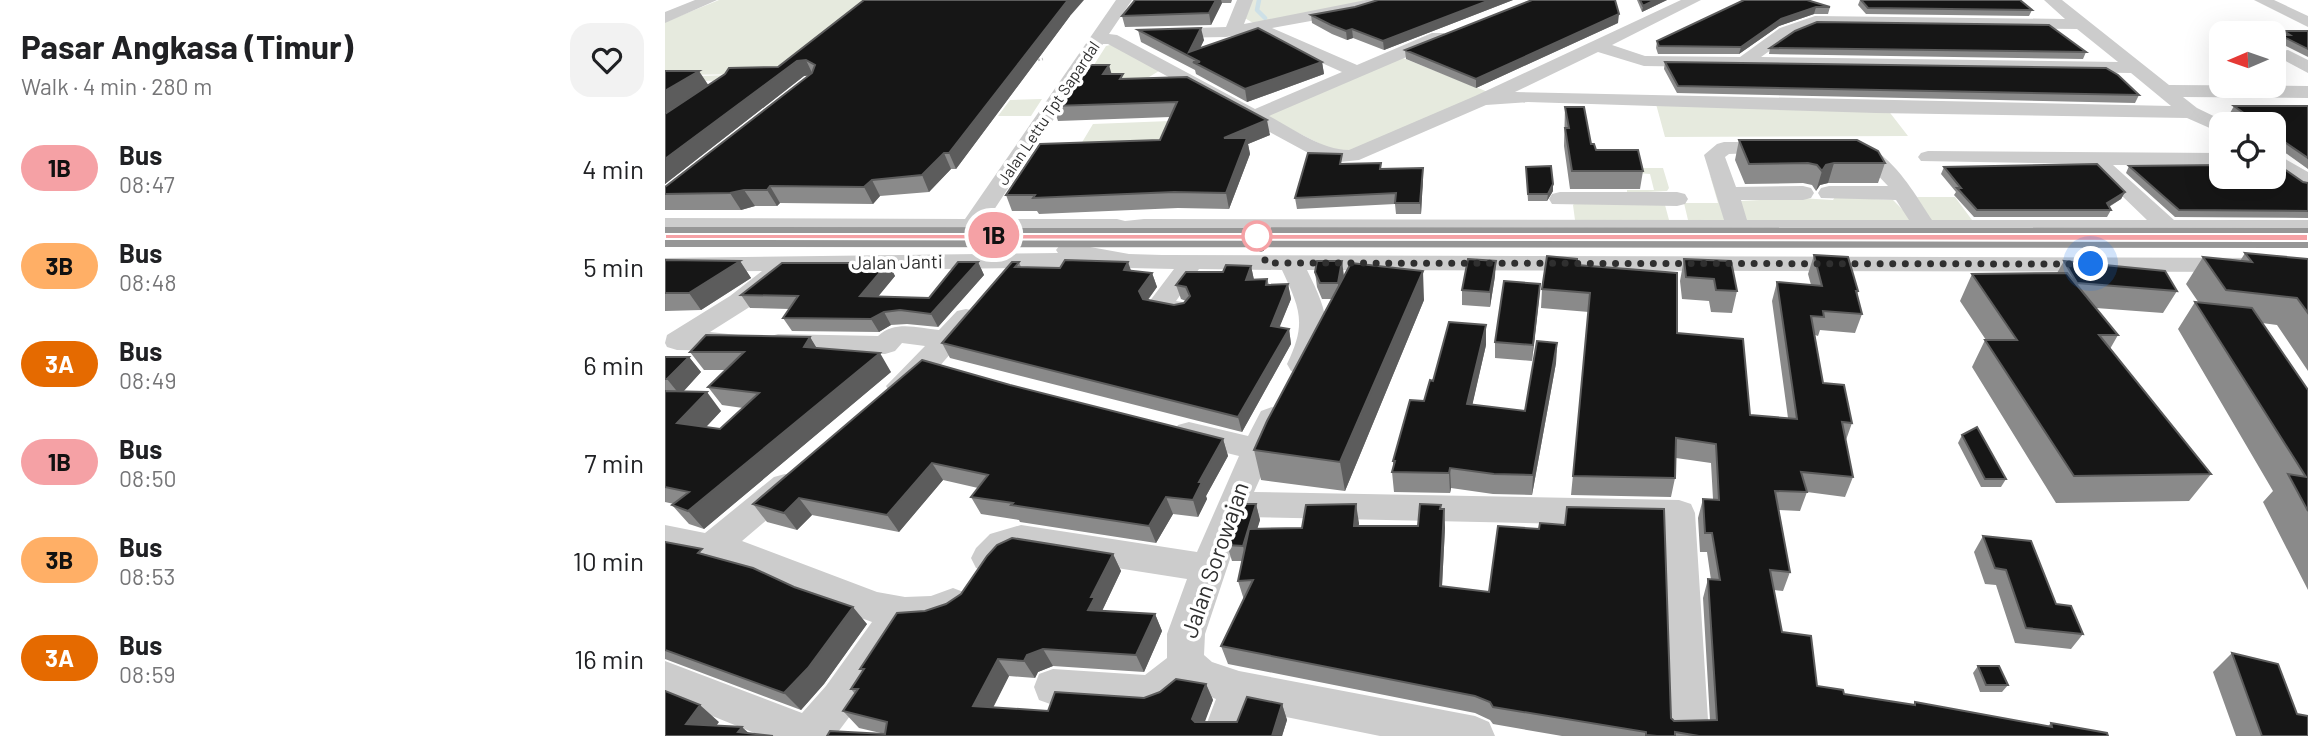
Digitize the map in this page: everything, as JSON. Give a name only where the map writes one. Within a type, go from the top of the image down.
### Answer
[{"type":"highway","points":[[1071,243],[1366,231],[2054,232],[2308,238]]},
{"type":"highway","points":[[665,237],[898,243],[1071,243],[1549,257],[2308,253]]},
{"type":"highway","points":[[665,252],[898,243]]},
{"type":"street","points":[[665,18],[709,0]]},
{"type":"street","name":"Jalan Lettu Tpt Sapardal","points":[[972,226],[1105,39],[1124,0]]},
{"type":"street","points":[[1233,31],[1245,0]]},
{"type":"street","points":[[1105,39],[1131,34],[1233,31],[1355,8],[1383,0]]},
{"type":"street","points":[[1105,39],[1326,153],[1352,156],[1482,100],[1693,0]]},
{"type":"street","points":[[2052,0],[2190,112],[2209,121]]},
{"type":"street","points":[[2263,0],[2292,6],[2308,13]]},
{"type":"street","points":[[2292,6],[2308,22]]},
{"type":"street","points":[[1745,62],[1770,41],[1805,23],[1815,21],[2082,24]]},
{"type":"street","points":[[1253,26],[1356,71]]},
{"type":"street","points":[[1254,116],[1458,30]]},
{"type":"street","points":[[1598,46],[1644,61],[2139,68]]},
{"type":"street","points":[[2308,54],[2288,55],[2308,68]]},
{"type":"street","points":[[2167,91],[2308,92]]},
{"type":"street","points":[[1482,100],[1528,96],[1876,107],[2190,112]]},
{"type":"street","points":[[1837,147],[1859,150],[1874,159],[1924,227]]},
{"type":"street","points":[[1738,226],[1714,158],[1716,152],[1724,148],[1787,148]]},
{"type":"street","points":[[1928,157],[2209,159]]},
{"type":"street","points":[[2286,158],[2308,159]]},
{"type":"street","points":[[2095,159],[2168,227]]},
{"type":"street","points":[[2286,166],[2308,182]]},
{"type":"street","points":[[1727,194],[1803,193]]},
{"type":"street","points":[[1829,193],[1901,193]]},
{"type":"street","points":[[1560,199],[1677,199]]},
{"type":"street","name":"Jalan Janti","points":[[665,225],[1145,226]]},
{"type":"street","points":[[1071,243],[1145,226],[1366,231],[1738,226],[1924,227],[2054,232],[2168,227],[2308,227]]},
{"type":"street","points":[[1071,243],[1129,261],[1291,263],[1549,257],[2308,265]]},
{"type":"street","points":[[876,407],[939,367],[946,340],[1015,260]]},
{"type":"street","name":"Jalan Janti","points":[[665,265],[1129,261]]},
{"type":"street","points":[[1179,309],[1159,306],[1192,262]]},
{"type":"street","points":[[673,344],[759,288],[786,263]]},
{"type":"street","name":"Jalan Sorowajan","points":[[1291,263],[1315,315],[1316,328],[1311,345],[1256,449],[1232,504],[1186,634],[1184,649],[1187,665],[1200,675],[1239,689],[1475,736]]},
{"type":"street","points":[[673,344],[885,345],[895,334],[946,340]]},
{"type":"street","points":[[1162,426],[1256,449]]},
{"type":"street","points":[[709,549],[810,464]]},
{"type":"street","points":[[1232,504],[1679,513],[1689,736]]},
{"type":"street","points":[[665,539],[743,556],[841,597],[899,612],[927,612],[954,604],[993,551],[1011,540],[1021,539],[1208,568]]},
{"type":"street","points":[[665,679],[806,734],[811,733],[828,716],[899,612]]},
{"type":"street","points":[[1053,687],[1152,694],[1187,665]]},
{"type":"street","points":[[1222,736],[1239,689]]},
{"type":"shaded area","points":[[719,0],[887,0],[790,80],[691,81],[697,76],[775,74],[665,75],[665,22]]},
{"type":"shaded area","points":[[1249,0],[1369,2],[1253,23],[1243,17]]},
{"type":"shaded area","points":[[1114,45],[1159,71],[1144,80],[1085,79],[1106,46]]},
{"type":"shaded area","points":[[1398,56],[1488,92],[1356,151],[1332,150],[1269,118],[1268,113]]},
{"type":"shaded area","points":[[1042,99],[1031,116],[998,116],[1010,100]]},
{"type":"shaded area","points":[[1656,104],[1884,105],[1908,136],[1665,137]]},
{"type":"shaded area","points":[[1170,121],[1157,152],[1075,154],[1093,124]]},
{"type":"shaded area","points":[[1636,168],[1663,168],[1669,188],[1667,191],[1627,193],[1627,190],[1654,190],[1650,174],[1637,173]]},
{"type":"shaded area","points":[[1709,172],[1728,220],[1688,220],[1684,203],[1718,203]]},
{"type":"shaded area","points":[[1835,197],[1893,200],[1913,220],[1745,220],[1740,201],[1799,198],[1833,200]]},
{"type":"shaded area","points":[[1917,197],[1955,197],[1972,220],[1930,220]]},
{"type":"shaded area","points":[[1575,203],[1665,205],[1669,220],[1575,220]]},
{"type":"building","points":[[864,0],[1068,0],[949,153],[944,153],[922,175],[872,180],[864,187],[770,186],[767,190],[730,193],[665,194],[665,187],[812,73],[815,65],[806,60],[797,61],[665,159],[665,114],[725,74],[729,68],[778,67]]},
{"type":"building","points":[[1135,0],[1216,0],[1209,13],[1122,16]]},
{"type":"building","points":[[1378,0],[1490,0],[1383,41],[1352,29],[1346,31],[1311,15]]},
{"type":"building","points":[[1532,0],[1615,0],[1619,14],[1476,79],[1405,50]]},
{"type":"building","points":[[1640,0],[1655,0],[1643,6]]},
{"type":"building","points":[[1744,0],[1807,0],[1830,7],[1816,7],[1781,19],[1741,47],[1659,46],[1657,41]]},
{"type":"building","points":[[1861,0],[2020,0],[2032,10],[1868,8]]},
{"type":"building","points":[[1817,22],[2049,25],[2086,52],[1770,48],[1795,31]]},
{"type":"building","points":[[1201,28],[1189,52],[1258,28],[1322,62],[1245,89],[1138,30]]},
{"type":"building","points":[[2286,31],[2308,31],[2308,49],[2286,38],[2286,35],[2290,35]]},
{"type":"building","points":[[1665,62],[2106,68],[2118,75],[2139,95],[1678,86]]},
{"type":"building","points":[[1085,65],[1109,65],[1103,74],[1123,74],[1120,79],[1187,77],[1267,120],[1224,138],[1247,138],[1226,193],[1174,192],[1033,198],[1035,195],[1006,195],[1040,144],[1160,140],[1177,102],[1053,106]]},
{"type":"building","points":[[665,71],[699,71],[665,91]]},
{"type":"building","points":[[2234,106],[2308,106],[2308,158],[2286,143],[2286,112],[2242,112]]},
{"type":"building","points":[[1565,107],[1584,107],[1591,144],[1594,144],[1596,150],[1638,150],[1643,171],[1572,171],[1565,128],[1569,128]]},
{"type":"building","points":[[1739,140],[1857,140],[1878,151],[1885,163],[1834,163],[1826,165],[1822,171],[1817,165],[1808,163],[1749,164]]},
{"type":"building","points":[[1308,153],[1342,154],[1340,164],[1381,163],[1380,169],[1423,168],[1420,203],[1395,203],[1396,193],[1295,198]]},
{"type":"building","points":[[2097,164],[2125,192],[2107,203],[2111,210],[1977,210],[1957,188],[1961,188],[1944,167]]},
{"type":"building","points":[[2209,165],[2209,189],[2286,189],[2286,170],[2308,183],[2308,211],[2179,210],[2129,166]]},
{"type":"building","points":[[1551,166],[1553,184],[1548,194],[1528,194],[1526,167]]},
{"type":"building","points":[[2245,253],[2308,259],[2308,313],[2297,298],[2226,290],[2203,257],[2252,262]]},
{"type":"building","points":[[1814,255],[1848,257],[1858,291],[1862,314],[1823,311],[1824,317],[1811,316],[1823,383],[1844,385],[1852,423],[1842,422],[1853,477],[1801,472],[1807,492],[1775,491],[1790,572],[1770,570],[1782,632],[1811,636],[1817,686],[1843,690],[1844,694],[1915,705],[1915,702],[2052,727],[2051,723],[2107,733],[2108,736],[1699,736],[1675,732],[1675,736],[1646,735],[1646,732],[1493,707],[1490,702],[1475,696],[1221,646],[1253,580],[1238,581],[1249,529],[1302,528],[1306,505],[1356,504],[1354,526],[1418,526],[1420,504],[1441,505],[1440,509],[1444,509],[1440,586],[1489,592],[1498,526],[1539,529],[1540,523],[1565,525],[1567,507],[1664,509],[1671,718],[1674,721],[1717,720],[1708,579],[1720,580],[1712,533],[1705,533],[1703,499],[1719,500],[1716,444],[1676,438],[1675,478],[1573,476],[1590,293],[1542,289],[1547,256],[1577,259],[1577,265],[1677,273],[1677,333],[1743,339],[1750,415],[1797,419],[1777,282],[1822,286]]},
{"type":"building","points":[[1468,259],[1496,261],[1490,292],[1462,290]]},
{"type":"building","points":[[1684,259],[1731,261],[1737,291],[1716,290],[1714,279],[1686,277]]},
{"type":"building","points":[[665,260],[740,261],[689,293],[665,293]]},
{"type":"building","points":[[1065,260],[1128,262],[1124,270],[1152,273],[1139,291],[1143,299],[1174,305],[1184,303],[1190,296],[1186,287],[1176,285],[1186,272],[1223,272],[1226,265],[1251,266],[1246,280],[1267,279],[1266,285],[1288,284],[1271,326],[1289,329],[1238,417],[942,343],[1012,262],[1019,262],[1015,267],[1060,268]]},
{"type":"building","points":[[1317,261],[1342,261],[1338,283],[1320,283],[1315,272]]},
{"type":"building","points":[[2064,261],[2165,271],[2177,291],[2077,283]]},
{"type":"building","points":[[958,262],[978,262],[931,314],[900,310],[884,312],[871,319],[783,318],[798,296],[741,295],[782,263],[888,263],[860,296],[929,298]]},
{"type":"building","points":[[1351,263],[1423,271],[1340,462],[1254,450],[1267,421]]},
{"type":"building","points":[[2067,273],[2118,335],[2099,335],[2211,474],[2074,476],[1985,340],[2017,340],[1972,274]]},
{"type":"building","points":[[1504,281],[1540,284],[1533,345],[1495,342]]},
{"type":"building","points":[[2195,302],[2252,308],[2308,390],[2308,511],[2288,474],[2306,477]]},
{"type":"building","points":[[1449,322],[1486,325],[1467,404],[1525,411],[1537,341],[1557,343],[1533,475],[1494,474],[1450,468],[1449,473],[1392,472],[1410,400],[1424,401],[1430,380],[1433,381]]},
{"type":"building","points":[[706,335],[810,337],[804,347],[880,353],[688,511],[672,505],[689,492],[665,487],[665,391],[707,392],[677,423],[720,429],[759,393],[708,387],[744,352],[690,352]]},
{"type":"building","points":[[665,357],[689,357],[665,379]]},
{"type":"building","points":[[922,360],[1223,439],[1199,482],[1202,482],[1193,500],[1166,497],[1149,526],[971,497],[988,475],[932,463],[887,515],[799,498],[784,513],[753,504]]},
{"type":"building","points":[[1977,427],[2006,479],[1985,479],[1962,435]]},
{"type":"building","points":[[1242,504],[1256,504],[1243,546],[1227,545]]},
{"type":"building","points":[[1983,536],[2031,541],[2056,604],[2071,606],[2083,634],[2026,628],[2006,570],[1995,568]]},
{"type":"building","points":[[1012,538],[1113,554],[1091,597],[1095,597],[1088,610],[1155,614],[1136,655],[1043,649],[1027,655],[1024,661],[998,659],[973,706],[1048,711],[1055,692],[1144,698],[1160,692],[1176,679],[1206,684],[1192,719],[1195,722],[1237,722],[1247,697],[1282,704],[1272,736],[827,736],[830,731],[885,734],[887,722],[843,711],[858,689],[851,689],[864,669],[860,669],[897,613],[925,611],[946,604],[961,594],[997,545]]},
{"type":"building","points":[[665,542],[702,549],[698,553],[753,568],[794,587],[853,607],[808,668],[784,693],[665,650]]},
{"type":"building","points":[[2232,653],[2278,664],[2297,714],[2308,716],[2308,736],[2262,736]]},
{"type":"building","points":[[1978,666],[1999,666],[2008,685],[1986,685]]},
{"type":"building","points":[[665,691],[700,705],[686,724],[742,727],[738,732],[773,736],[665,736]]},
{"type":"waterway","points":[[1259,0],[1257,10],[1265,18]]},
{"type":"bus line","name":"1B","points":[[665,237],[928,235],[2308,238]]},
{"type":"route","points":[[1257,236],[1266,263],[2091,264]]}]
